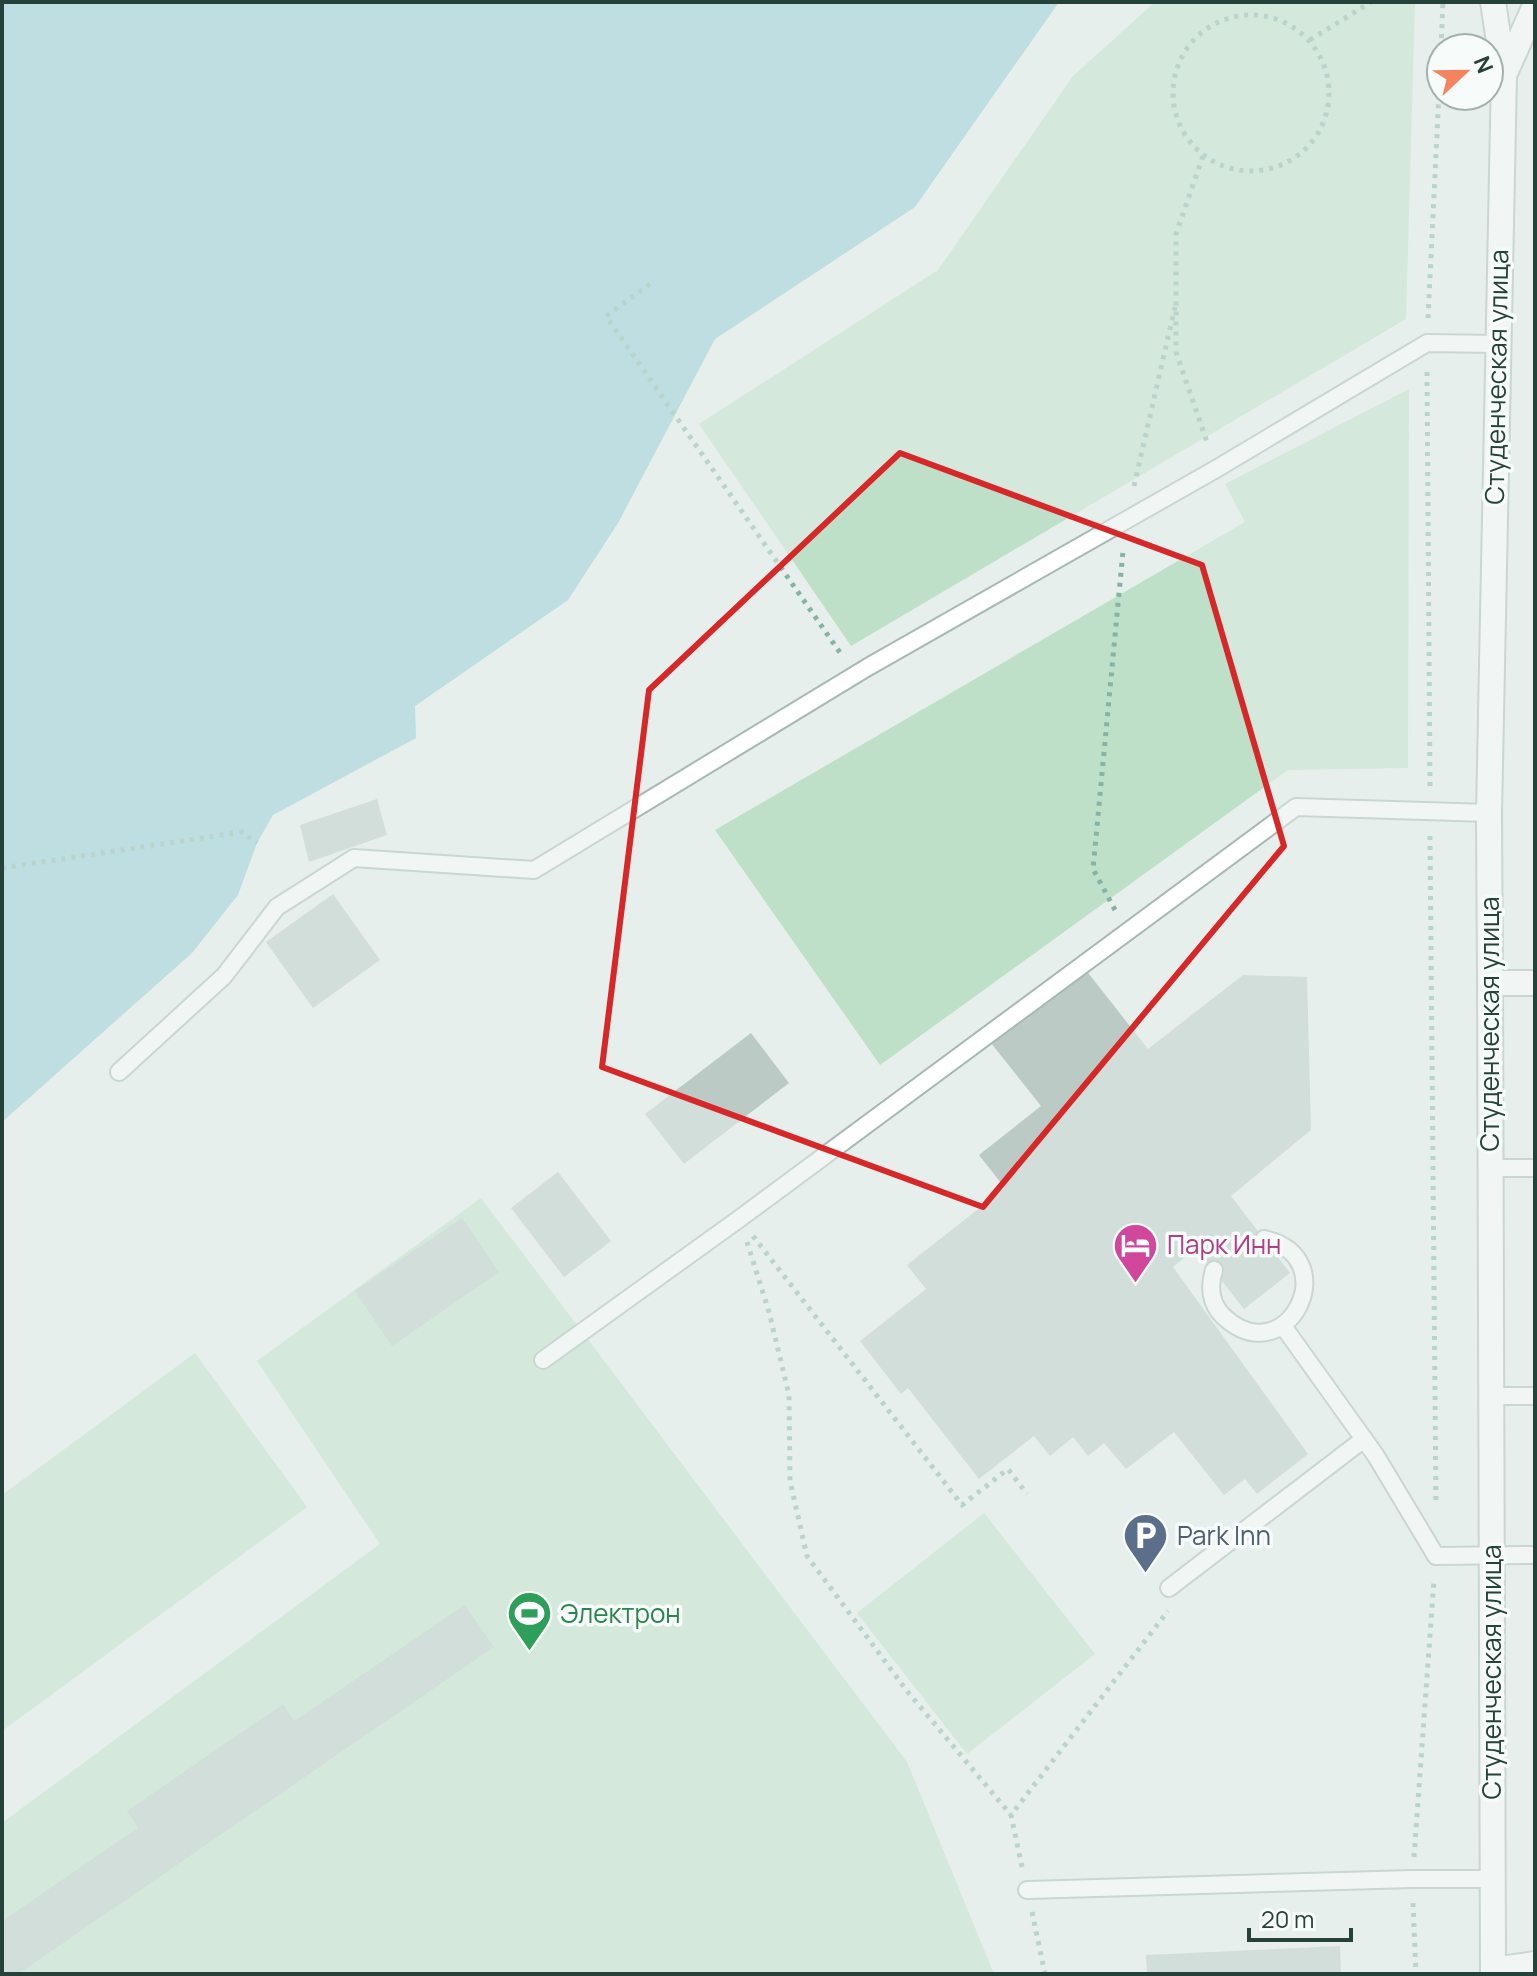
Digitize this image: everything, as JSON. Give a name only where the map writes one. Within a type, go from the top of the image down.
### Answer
[{"type":"street","name":"Студенческая улица","points":[[1493,2],[1498,32]]},
{"type":"street","name":"Студенческая улица","points":[[1505,73],[1535,6]]},
{"type":"street","name":"Студенческая улица","points":[[1493,1972],[1489,813],[1503,112]]},
{"type":"street","points":[[1490,983],[1535,983]]},
{"type":"street","points":[[1493,1972],[1535,1964]]},
{"type":"lane","points":[[119,1072],[224,976],[277,907],[354,858],[534,870],[856,675],[1216,469],[1427,343],[1498,344]]},
{"type":"lane","points":[[543,1360],[1296,807],[1489,813]]},
{"type":"lane","points":[[1491,1168],[1535,1168]]},
{"type":"lane","points":[[1214,1270],[1209,1286],[1216,1310],[1234,1327],[1258,1333],[1283,1326],[1300,1308],[1305,1283],[1298,1260],[1280,1242],[1264,1239]]},
{"type":"lane","points":[[1283,1326],[1364,1439],[1436,1556],[1535,1555]]},
{"type":"lane","points":[[1491,1396],[1535,1396]]},
{"type":"lane","points":[[1169,1588],[1364,1439]]},
{"type":"lane","points":[[1027,1890],[1491,1879]]},
{"type":"path","points":[[1310,40],[1371,2]]},
{"type":"path","points":[[1442,32],[1443,2]]},
{"type":"path","points":[[1264,14],[1290,23],[1310,40],[1324,63],[1330,91],[1326,118],[1313,143],[1294,159],[1268,170],[1253,172],[1226,168],[1203,156],[1185,136],[1173,108],[1173,80],[1185,48],[1204,29],[1236,15],[1264,14]]},
{"type":"path","points":[[1436,1508],[1427,343],[1438,112]]},
{"type":"path","points":[[1203,156],[1176,234],[1176,352],[1216,469]]},
{"type":"path","points":[[650,284],[606,316],[856,675]]},
{"type":"path","points":[[1126,933],[1093,869],[1126,520],[1175,307]]},
{"type":"path","points":[[2,868],[242,832],[257,843]]},
{"type":"path","points":[[739,1219],[962,1505],[1008,1469],[1027,1494]]},
{"type":"path","points":[[739,1219],[769,1312],[789,1395],[790,1481],[807,1556],[907,1691],[1011,1815],[1045,1974]]},
{"type":"path","points":[[1416,1974],[1412,1879],[1436,1556]]},
{"type":"path","points":[[1011,1815],[1177,1599],[1169,1588]]},
{"type":"highlighted area","points":[[900,453],[1202,565],[1284,846],[983,1207],[602,1067],[649,690]]},
{"type":"green space","points":[[1155,2],[1415,2],[1406,319],[851,646],[699,424],[938,270],[1073,76]]},
{"type":"green space","points":[[1409,389],[1408,768],[1288,770],[880,1065],[715,830],[1245,522],[1225,484]]},
{"type":"green space","name":"Электрон","points":[[481,1198],[907,1762],[994,1974],[2,1974],[2,1823],[380,1544],[257,1361]]},
{"type":"green space","points":[[195,1353],[307,1507],[2,1731],[2,1495]]},
{"type":"green space","points":[[984,1513],[1095,1654],[967,1754],[857,1613]]},
{"type":"water","points":[[2,2],[1059,2],[915,207],[715,339],[618,523],[568,600],[415,706],[416,738],[273,815],[257,843],[238,895],[192,953],[2,1122]]},
{"type":"building","points":[[377,799],[387,835],[309,862],[300,825]]},
{"type":"building","points":[[333,894],[380,960],[313,1008],[266,942]]},
{"type":"building","points":[[1085,969],[1148,1049],[1243,975],[1307,977],[1311,1130],[1231,1196],[1290,1273],[1244,1309],[1196,1248],[1173,1267],[1308,1454],[1257,1494],[1245,1479],[1224,1495],[1174,1432],[1126,1469],[1104,1443],[1088,1456],[1073,1437],[1050,1456],[1034,1436],[979,1479],[908,1388],[901,1394],[860,1341],[926,1289],[907,1265],[1005,1188],[979,1155],[1041,1106],[991,1043]]},
{"type":"building","points":[[751,1033],[789,1083],[684,1164],[645,1114]]},
{"type":"building","points":[[558,1172],[611,1241],[564,1277],[511,1208]]},
{"type":"building","points":[[462,1218],[499,1272],[392,1346],[355,1291]]},
{"type":"building","points":[[465,1605],[494,1647],[18,1974],[2,1974],[2,1921],[138,1828],[127,1811],[283,1704],[294,1721]]},
{"type":"building","points":[[1340,1946],[1341,1974],[1147,1974],[1146,1955]]},
{"type":"place","name":"Парк Инн","points":[[1136,1284]]},
{"type":"place","name":"Park Inn","points":[[1146,1575]]},
{"type":"place","name":"Электрон","points":[[529,1653]]}]
